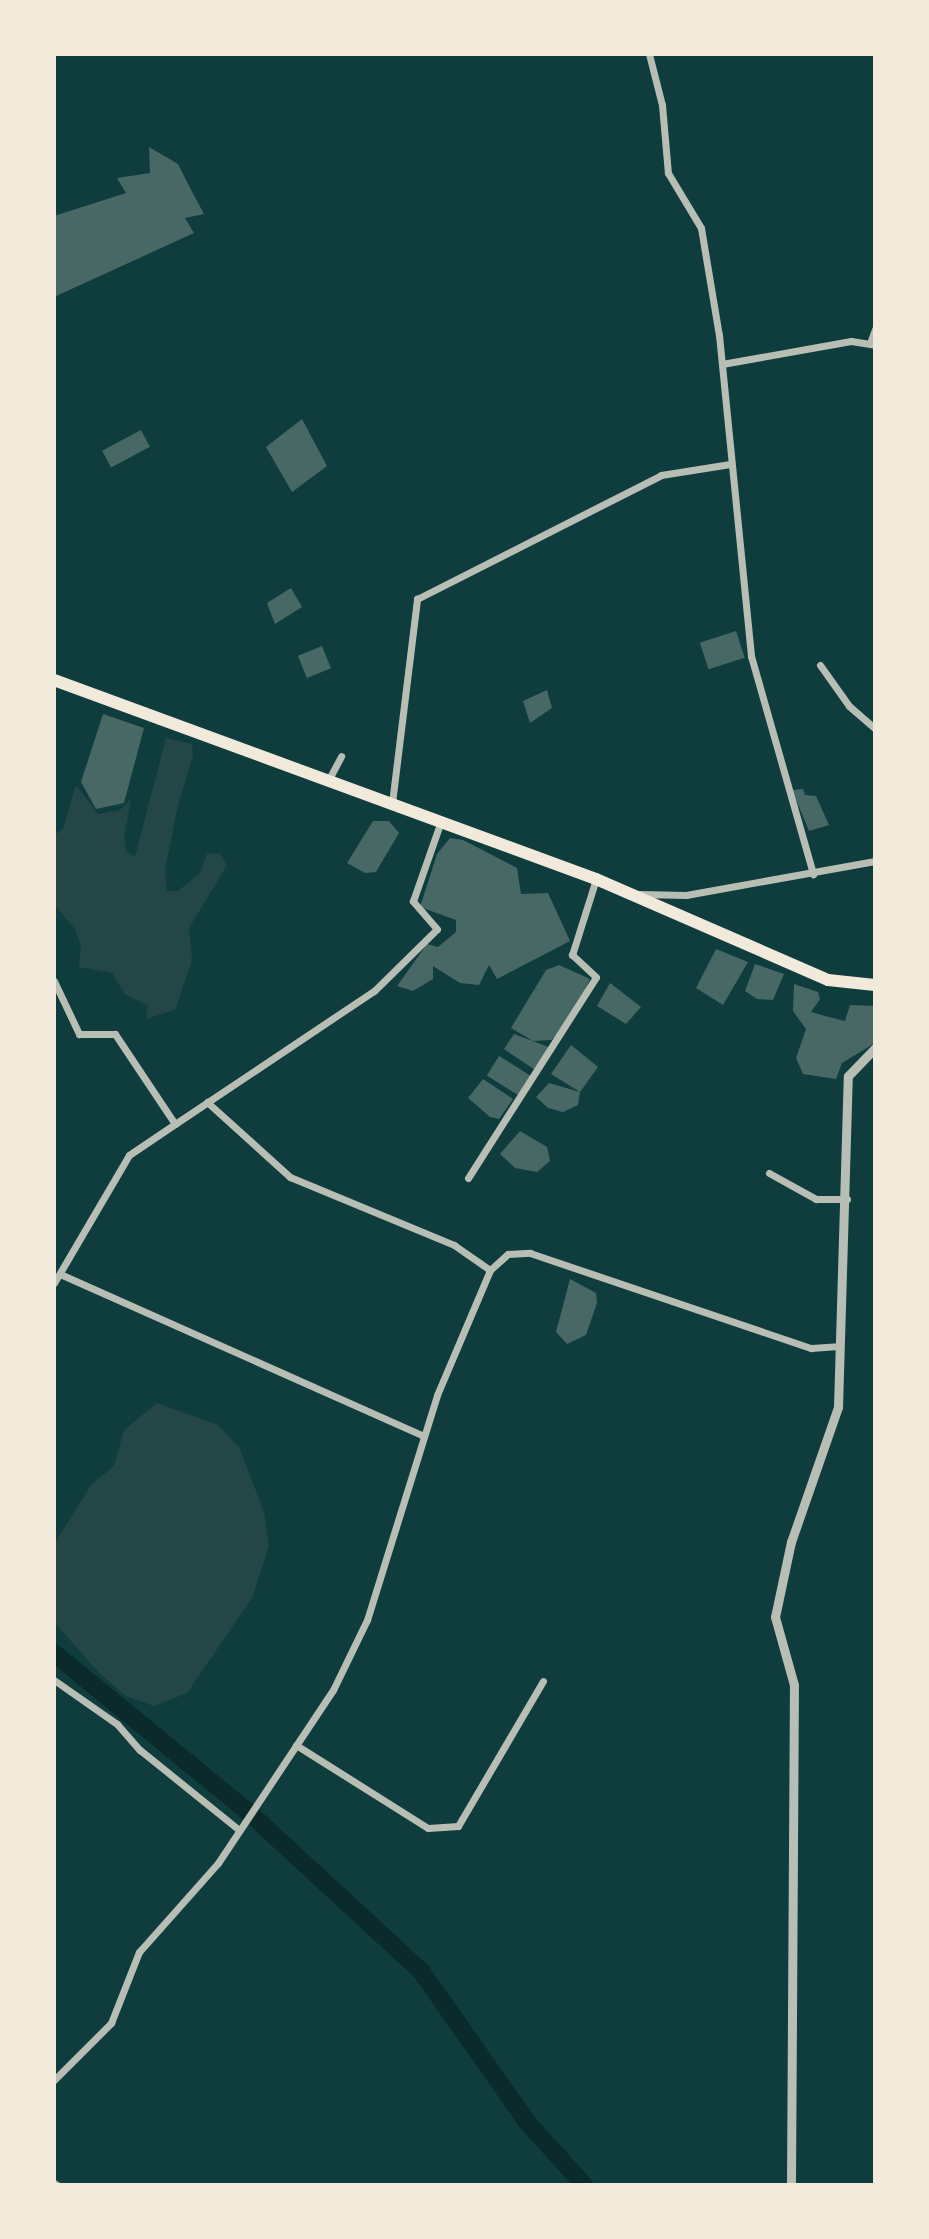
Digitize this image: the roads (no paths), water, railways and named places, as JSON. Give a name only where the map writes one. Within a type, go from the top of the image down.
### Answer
[{"type":"main road","points":[[54,680],[596,879],[828,980],[875,985]]},
{"type":"street","points":[[649,54],[662,105],[668,173],[701,228],[722,364],[751,656],[813,874]]},
{"type":"street","points":[[722,364],[851,341],[872,344],[875,329]]},
{"type":"street","points":[[392,803],[417,599],[661,475],[730,464]]},
{"type":"street","points":[[820,665],[849,706],[875,729]]},
{"type":"street","points":[[329,779],[341,756]]},
{"type":"street","points":[[54,1283],[129,1155],[374,991],[437,929],[413,901],[441,821]]},
{"type":"street","points":[[632,894],[686,895],[875,861]]},
{"type":"street","points":[[468,1178],[596,977],[572,955],[596,879]]},
{"type":"street","points":[[54,981],[79,1034],[115,1034],[175,1124]]},
{"type":"street","points":[[791,2185],[794,1685],[775,1617],[791,1542],[838,1407],[838,1346],[847,1199],[848,1076],[875,1048]]},
{"type":"street","points":[[207,1102],[290,1177],[454,1245],[490,1270]]},
{"type":"street","points":[[769,1173],[816,1199],[847,1199]]},
{"type":"street","points":[[54,2080],[111,2023],[139,1952],[218,1863],[333,1690],[367,1620],[424,1436],[490,1270],[508,1254],[530,1253],[811,1348],[838,1346]]},
{"type":"street","points":[[60,1274],[424,1436]]},
{"type":"street","points":[[54,1680],[117,1724],[140,1750],[238,1829]]},
{"type":"street","points":[[296,1745],[428,1828],[458,1826],[543,1681]]},
{"type":"waterway","points":[[54,1653],[253,1816],[421,1971],[527,2122],[584,2185]]}]
